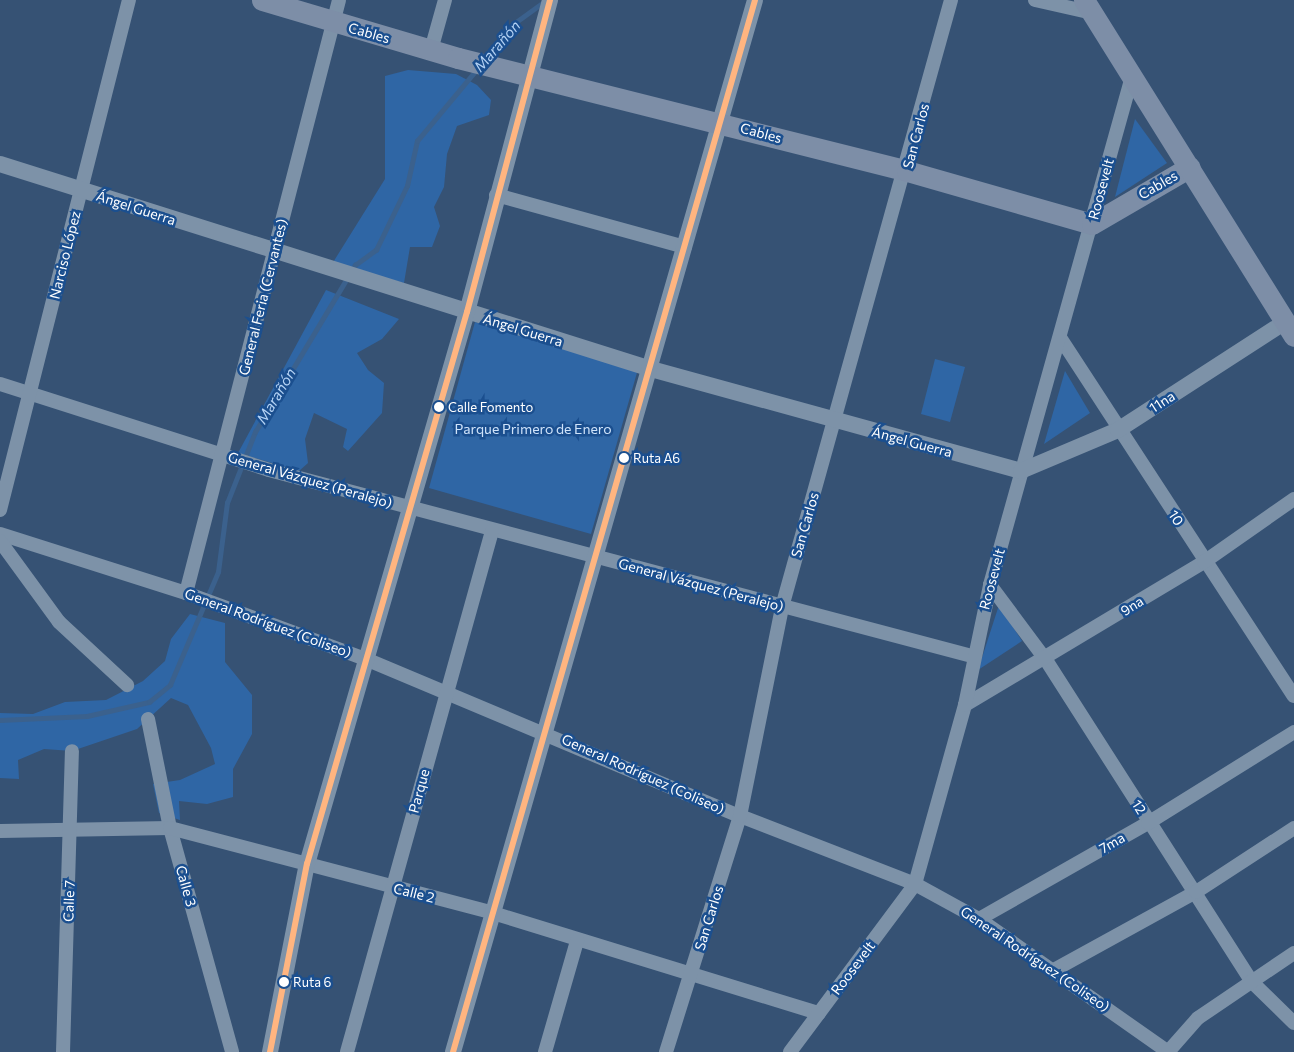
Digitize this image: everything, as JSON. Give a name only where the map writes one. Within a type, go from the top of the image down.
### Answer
[{"type":"main road","name":"Cables","points":[[262,0],[458,58],[529,77],[719,122],[907,171],[1092,224],[1190,167]]},
{"type":"main road","points":[[1088,6],[1291,324]]},
{"type":"street","name":"Narciso López","points":[[0,510],[31,394],[129,0]]},
{"type":"street","name":"General Feria (Cervantes)","points":[[186,593],[223,456],[339,0]]},
{"type":"street","points":[[431,50],[445,0]]},
{"type":"street","points":[[270,1052],[307,864],[368,660],[467,312],[496,195],[550,0]]},
{"type":"street","points":[[453,1052],[651,369],[719,122],[755,0]]},
{"type":"street","name":"San Carlos","points":[[666,1052],[692,975],[740,816],[782,607],[907,171],[952,0]]},
{"type":"street","points":[[1034,0],[1088,6]]},
{"type":"street","name":"Roosevelt","points":[[790,1052],[915,884],[965,706],[972,656],[990,585],[1021,471],[1061,339],[1132,74]]},
{"type":"street","name":"Ángel Guerra","points":[[0,164],[372,284],[651,369],[1021,471]]},
{"type":"street","points":[[496,195],[685,247]]},
{"type":"street","name":"11na","points":[[1021,471],[1118,430],[1291,324]]},
{"type":"street","name":"10","points":[[1061,339],[1204,562],[1294,696]]},
{"type":"street","name":"General Vázquez (Peralejo)","points":[[0,384],[269,470],[492,531],[972,656]]},
{"type":"street","name":"9na","points":[[965,706],[1046,660],[1204,562],[1294,499]]},
{"type":"street","name":"Parque","points":[[347,1052],[492,531]]},
{"type":"street","name":"General Rodríguez (Coliseo)","points":[[0,534],[186,593],[368,660],[546,731],[740,816],[915,884],[979,919],[1168,1052]]},
{"type":"street","points":[[0,541],[59,622],[127,685]]},
{"type":"street","name":"12","points":[[990,585],[1046,660],[1148,823],[1196,892],[1251,981],[1294,1023]]},
{"type":"street","name":"Calle 3","points":[[148,719],[170,828],[232,1052]]},
{"type":"street","name":"7ma","points":[[979,919],[1148,823],[1294,732]]},
{"type":"street","name":"Calle 7","points":[[63,1052],[72,828],[72,751]]},
{"type":"street","name":"Calle 2","points":[[0,831],[72,828],[170,828],[493,913],[577,941],[819,1014]]},
{"type":"street","points":[[1054,970],[1196,892],[1294,828]]},
{"type":"street","points":[[545,1052],[577,941]]},
{"type":"street","points":[[1168,1052],[1198,1018],[1294,954]]},
{"type":"green space","points":[[408,70],[456,74],[477,85],[491,100],[489,115],[457,126],[447,154],[444,187],[434,207],[440,226],[432,247],[410,247],[404,283],[332,264],[385,179],[385,76]]},
{"type":"green space","points":[[1135,119],[1167,163],[1115,197]]},
{"type":"green space","points":[[326,290],[399,319],[382,339],[357,353],[368,370],[384,383],[382,413],[348,451],[343,447],[347,429],[314,413],[305,439],[308,463],[299,471],[238,453]]},
{"type":"green space","name":"Parque Primero de Enero","points":[[475,322],[638,369],[591,534],[429,488]]},
{"type":"green space","points":[[935,359],[965,367],[950,422],[921,414]]},
{"type":"green space","points":[[1065,371],[1090,413],[1044,444]]},
{"type":"green space","points":[[999,605],[1022,641],[978,670]]},
{"type":"green space","points":[[190,614],[225,623],[225,662],[252,695],[252,734],[233,769],[233,797],[207,804],[179,801],[180,820],[159,813],[153,784],[180,780],[215,764],[211,748],[188,705],[171,698],[137,729],[72,751],[44,749],[18,760],[19,779],[0,778],[0,713],[33,714],[65,702],[106,700],[143,681],[165,661],[171,639]]},
{"type":"waterway","name":"Marañón","points":[[485,59],[516,22],[544,2]]},
{"type":"waterway","name":"Marañón","points":[[0,720],[87,716],[149,702],[170,685],[218,572],[227,503],[255,432],[355,265],[376,250],[407,186],[417,141],[477,69]]},
{"type":"transit line","name":"A6","points":[[270,1052],[307,864],[467,312],[550,0]]},
{"type":"transit line","name":"A6","points":[[453,1052],[755,0]]},
{"type":"place","name":"Calle Fomento","points":[[439,407]]},
{"type":"place","name":"Ruta A6","points":[[624,458]]},
{"type":"place","name":"Ruta 6","points":[[284,982]]}]
